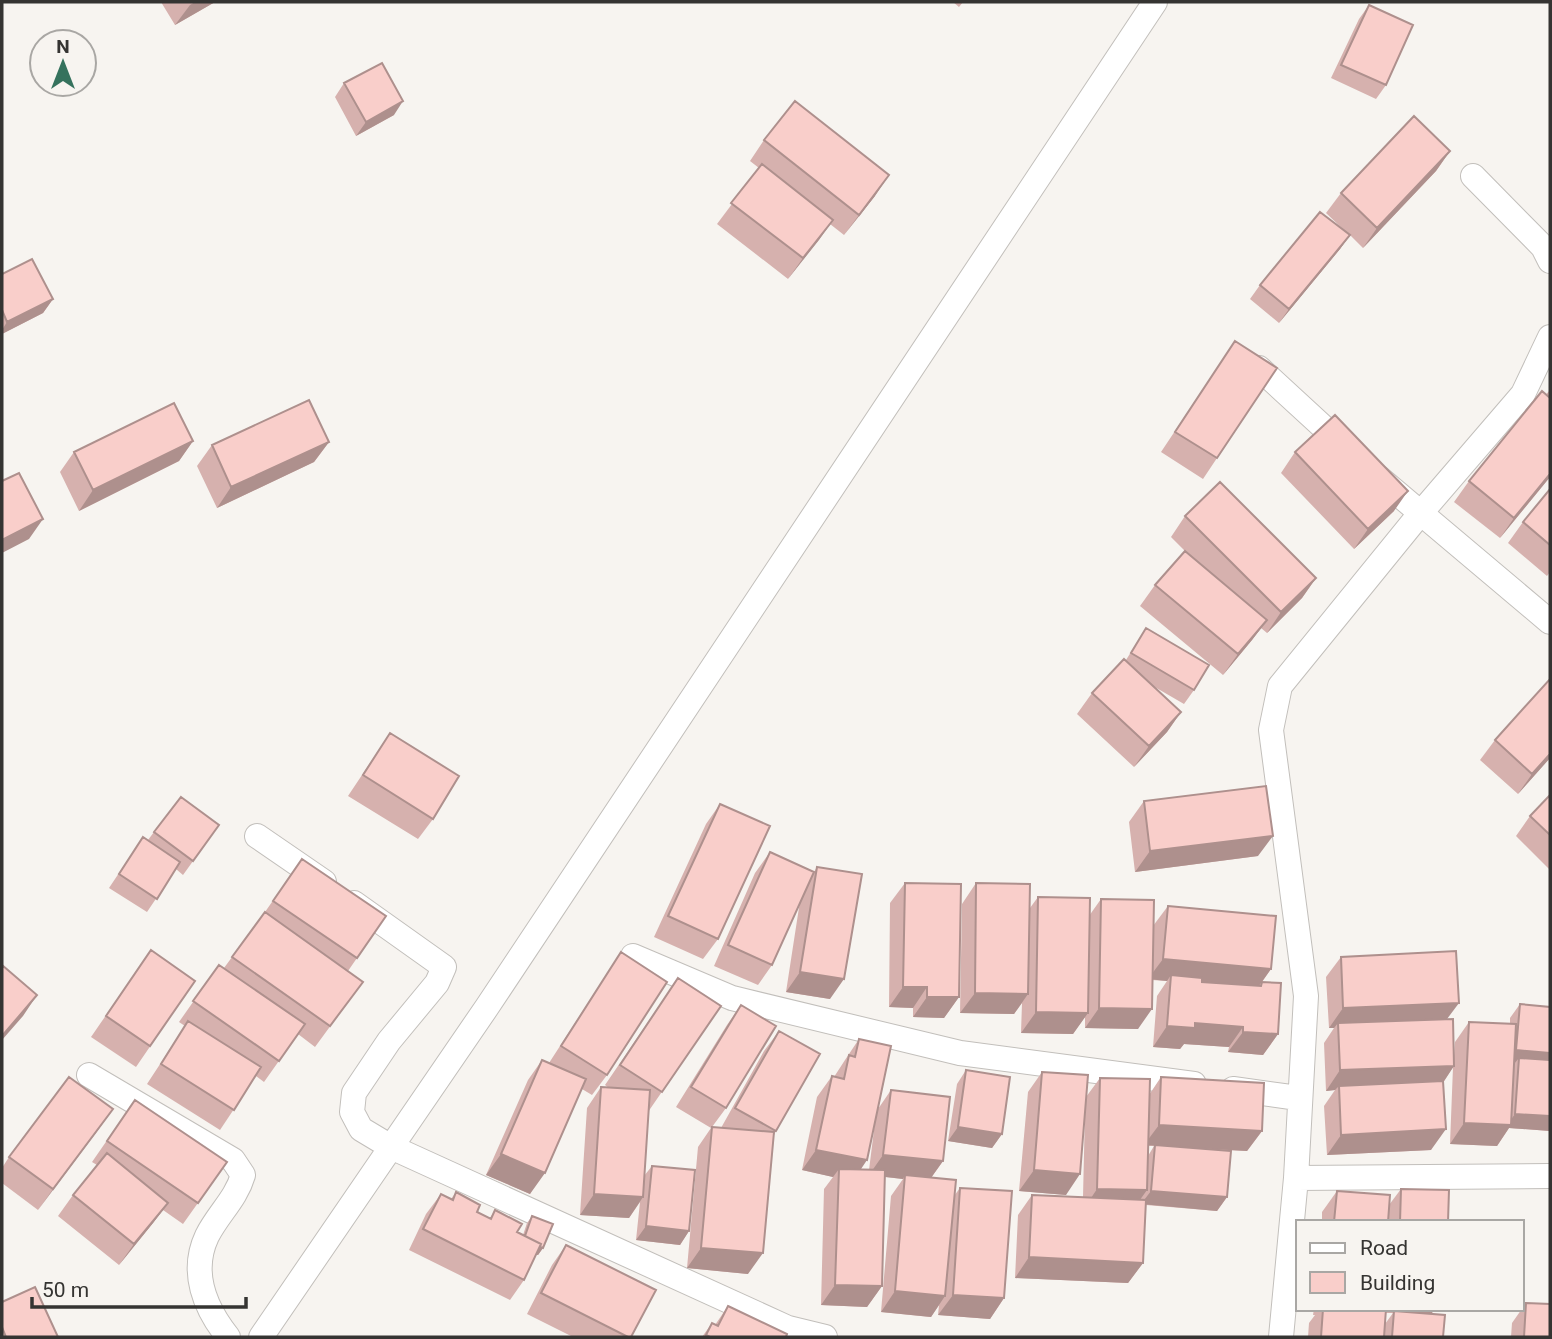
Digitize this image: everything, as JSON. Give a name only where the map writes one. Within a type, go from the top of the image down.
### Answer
[{"type":"street","points":[[261,1337],[391,1147],[1155,2]]},
{"type":"street","points":[[1473,176],[1543,247],[1550,261]]},
{"type":"street","points":[[1281,1337],[1296,1178],[1298,1098],[1306,996],[1271,730],[1280,687],[1419,515],[1523,394],[1550,337]]},
{"type":"street","points":[[1259,368],[1419,515],[1550,622]]},
{"type":"street","points":[[257,836],[444,967],[437,983],[377,1058],[354,1093],[352,1111],[361,1129],[391,1147],[788,1328],[825,1337]]},
{"type":"street","points":[[633,956],[732,998],[960,1053],[1298,1098]]},
{"type":"street","points":[[89,1075],[233,1160],[243,1175],[239,1189],[206,1237],[198,1276],[208,1306],[228,1337]]},
{"type":"street","points":[[1296,1178],[1550,1176]]},
{"type":"building","points":[[1369,5],[1413,25],[1386,85],[1341,65]]},
{"type":"building","points":[[382,63],[403,101],[366,122],[344,83]]},
{"type":"building","points":[[795,101],[889,175],[859,215],[764,140]]},
{"type":"building","points":[[1414,116],[1450,151],[1377,228],[1341,193]]},
{"type":"building","points":[[762,164],[833,220],[803,258],[731,203]]},
{"type":"building","points":[[1320,212],[1350,235],[1289,309],[1260,285]]},
{"type":"building","points":[[32,259],[53,299],[7,322],[2,310],[2,274]]},
{"type":"building","points":[[1235,341],[1277,368],[1217,458],[1175,432]]},
{"type":"building","points":[[1542,391],[1550,398],[1550,474],[1514,518],[1469,481]]},
{"type":"building","points":[[309,400],[329,442],[231,487],[212,445]]},
{"type":"building","points":[[174,403],[193,441],[93,490],[74,452]]},
{"type":"building","points":[[1335,415],[1408,491],[1368,529],[1295,452]]},
{"type":"building","points":[[19,473],[43,519],[2,540],[2,481]]},
{"type":"building","points":[[1220,482],[1316,578],[1281,612],[1185,516]]},
{"type":"building","points":[[1550,489],[1550,545],[1523,522]]},
{"type":"building","points":[[1185,551],[1267,620],[1238,654],[1155,585]]},
{"type":"building","points":[[1146,628],[1209,665],[1194,690],[1131,653]]},
{"type":"building","points":[[1124,659],[1181,712],[1149,746],[1092,693]]},
{"type":"building","points":[[1550,679],[1550,754],[1532,774],[1495,740]]},
{"type":"building","points":[[390,733],[459,776],[433,819],[363,775]]},
{"type":"building","points":[[1266,786],[1273,836],[1150,851],[1144,801]]},
{"type":"building","points":[[1550,795],[1550,835],[1530,816]]},
{"type":"building","points":[[181,797],[219,825],[193,861],[154,832]]},
{"type":"building","points":[[720,804],[770,826],[718,939],[668,916]]},
{"type":"building","points":[[143,837],[180,862],[157,899],[119,874]]},
{"type":"building","points":[[770,852],[814,872],[772,965],[728,945]]},
{"type":"building","points":[[302,859],[386,916],[357,958],[273,901]]},
{"type":"building","points":[[817,867],[862,874],[844,979],[800,972]]},
{"type":"building","points":[[905,883],[961,884],[959,997],[927,997],[927,987],[903,987]]},
{"type":"building","points":[[976,883],[1030,884],[1028,994],[975,993]]},
{"type":"building","points":[[1038,897],[1090,898],[1088,1013],[1036,1012]]},
{"type":"building","points":[[1101,899],[1154,900],[1152,1009],[1099,1008]]},
{"type":"building","points":[[1168,906],[1276,916],[1271,969],[1163,959]]},
{"type":"building","points":[[265,912],[363,982],[330,1026],[232,957]]},
{"type":"building","points":[[151,950],[195,981],[150,1046],[106,1016]]},
{"type":"building","points":[[1456,951],[1459,1003],[1343,1008],[1341,957]]},
{"type":"building","points":[[621,952],[667,982],[607,1075],[561,1046]]},
{"type":"building","points":[[2,965],[37,995],[2,1036]]},
{"type":"building","points":[[219,965],[305,1024],[279,1061],[193,1001]]},
{"type":"building","points":[[1171,975],[1202,978],[1202,982],[1261,986],[1262,982],[1281,983],[1278,1034],[1243,1032],[1243,1027],[1195,1023],[1195,1028],[1167,1026]]},
{"type":"building","points":[[678,978],[721,1006],[662,1092],[620,1065]]},
{"type":"building","points":[[1520,1004],[1550,1007],[1550,1053],[1516,1050]]},
{"type":"building","points":[[741,1005],[776,1026],[726,1108],[691,1087]]},
{"type":"building","points":[[1453,1019],[1454,1066],[1340,1070],[1338,1023]]},
{"type":"building","points":[[188,1021],[261,1067],[234,1110],[161,1064]]},
{"type":"building","points":[[1469,1022],[1516,1024],[1511,1125],[1464,1123]]},
{"type":"building","points":[[779,1031],[820,1054],[776,1131],[735,1108]]},
{"type":"building","points":[[859,1039],[891,1046],[867,1160],[816,1150],[832,1076],[844,1079],[849,1055],[855,1057]]},
{"type":"building","points":[[1519,1058],[1550,1060],[1550,1116],[1515,1114]]},
{"type":"building","points":[[542,1060],[586,1079],[545,1173],[501,1154]]},
{"type":"building","points":[[966,1070],[1010,1077],[1002,1134],[958,1127]]},
{"type":"building","points":[[1042,1072],[1088,1075],[1080,1174],[1034,1170]]},
{"type":"building","points":[[69,1077],[113,1109],[53,1189],[9,1157]]},
{"type":"building","points":[[1161,1077],[1264,1083],[1262,1131],[1159,1125]]},
{"type":"building","points":[[1100,1078],[1150,1079],[1147,1190],[1097,1189]]},
{"type":"building","points":[[1443,1081],[1446,1129],[1341,1135],[1339,1086]]},
{"type":"building","points":[[601,1087],[650,1090],[643,1197],[594,1194]]},
{"type":"building","points":[[891,1090],[950,1097],[943,1161],[883,1155]]},
{"type":"building","points":[[135,1100],[227,1162],[198,1203],[107,1141]]},
{"type":"building","points":[[712,1127],[774,1132],[763,1253],[701,1248]]},
{"type":"building","points":[[1155,1145],[1231,1151],[1227,1197],[1151,1191]]},
{"type":"building","points":[[107,1153],[168,1203],[134,1244],[73,1195]]},
{"type":"building","points":[[652,1166],[695,1170],[689,1231],[646,1226]]},
{"type":"building","points":[[839,1169],[885,1170],[882,1286],[835,1285]]},
{"type":"building","points":[[905,1175],[956,1180],[945,1296],[895,1291]]},
{"type":"building","points":[[960,1188],[1012,1191],[1004,1298],[953,1295]]},
{"type":"building","points":[[1401,1189],[1449,1190],[1448,1220],[1400,1220]]},
{"type":"building","points":[[1337,1191],[1390,1195],[1388,1220],[1334,1220]]},
{"type":"building","points":[[456,1192],[480,1205],[477,1212],[491,1219],[495,1210],[522,1224],[517,1232],[541,1244],[524,1280],[423,1229],[441,1194],[453,1200]]},
{"type":"building","points":[[1032,1195],[1146,1200],[1143,1263],[1029,1257]]},
{"type":"building","points":[[532,1216],[553,1224],[543,1248],[540,1247],[541,1244],[525,1236]]},
{"type":"building","points":[[566,1245],[656,1290],[631,1337],[541,1293]]},
{"type":"building","points":[[35,1287],[58,1337],[6,1337],[2,1327],[2,1302]]},
{"type":"building","points":[[1526,1303],[1550,1304],[1550,1337],[1524,1337]]},
{"type":"building","points":[[728,1306],[787,1334],[786,1337],[706,1335],[712,1323],[718,1326]]},
{"type":"building","points":[[1323,1311],[1386,1311],[1384,1337],[1321,1337]]},
{"type":"building","points":[[1394,1311],[1445,1315],[1443,1337],[1392,1337]]}]
